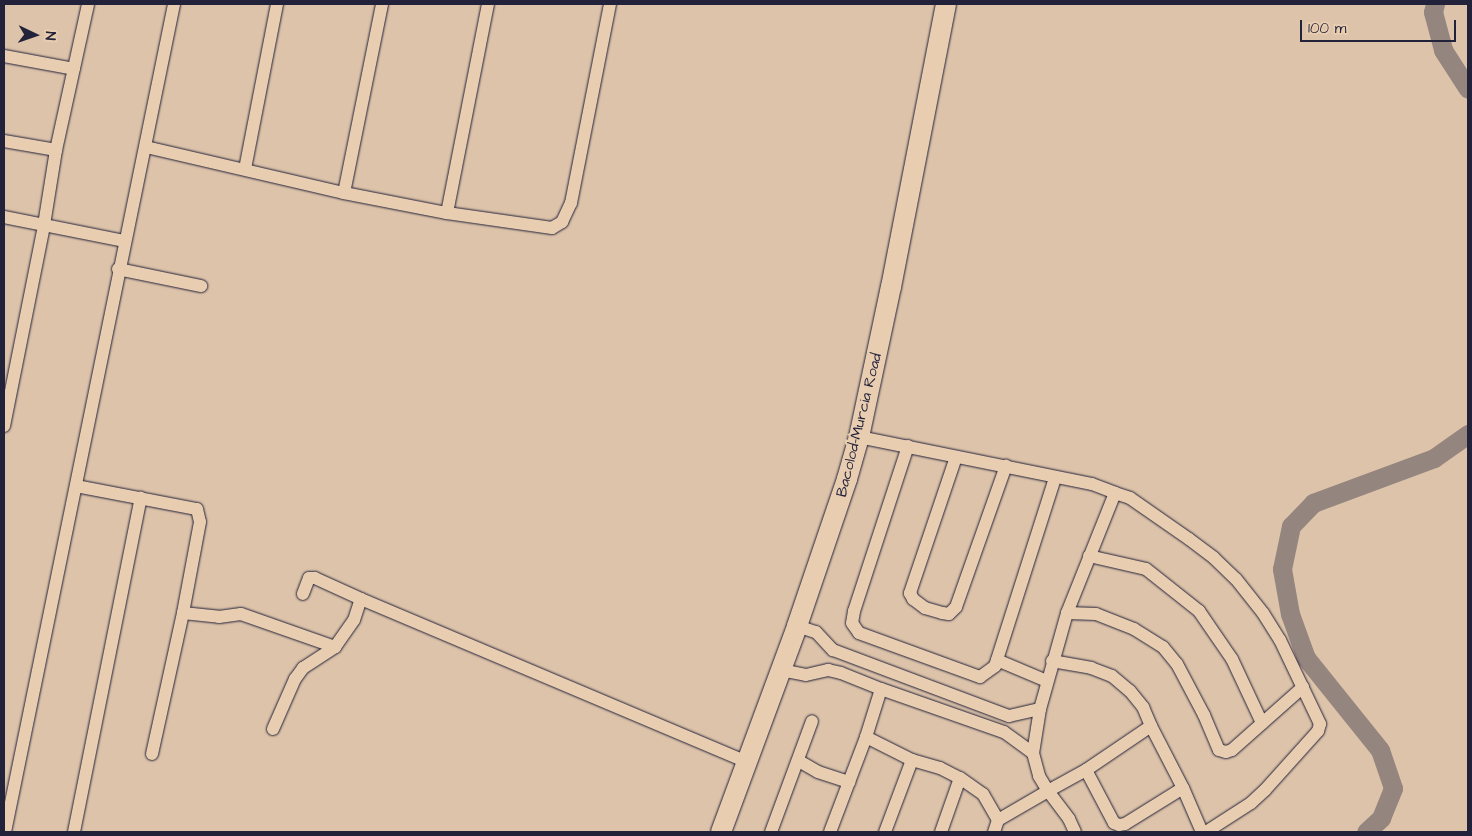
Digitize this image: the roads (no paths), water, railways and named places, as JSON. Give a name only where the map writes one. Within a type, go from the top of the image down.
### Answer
[{"type":"main road","name":"Bacolod-Murcia Road","points":[[721,832],[797,626],[847,480],[859,437],[886,314],[946,4]]},
{"type":"street","points":[[4,426],[44,225],[56,150],[88,4]]},
{"type":"street","points":[[5,832],[76,486],[118,269],[146,147],[174,4]]},
{"type":"street","points":[[245,169],[278,4]]},
{"type":"street","points":[[344,193],[382,4]]},
{"type":"street","points":[[447,213],[488,4]]},
{"type":"street","points":[[146,147],[344,193],[447,213],[552,228],[562,222],[571,202],[610,4]]},
{"type":"street","points":[[4,56],[74,69]]},
{"type":"street","points":[[4,141],[56,150]]},
{"type":"street","points":[[4,217],[124,241]]},
{"type":"street","points":[[118,269],[201,286]]},
{"type":"street","points":[[859,437],[1092,484],[1130,498],[1214,558],[1236,579],[1264,613],[1318,717],[1318,731],[1258,796],[1206,832]]},
{"type":"street","points":[[908,446],[854,611],[852,623],[859,633],[980,677],[992,670],[997,660],[1055,478]]},
{"type":"street","points":[[956,458],[910,593],[913,599],[925,608],[942,613],[949,614],[956,607],[1006,466]]},
{"type":"street","points":[[76,486],[194,508],[199,514],[183,613],[152,754]]},
{"type":"street","points":[[1075,832],[1069,819],[1039,776],[1033,753],[1040,709],[1067,613],[1115,493]]},
{"type":"street","points":[[74,832],[141,498]]},
{"type":"street","points":[[1089,556],[1146,569],[1199,611],[1232,659],[1262,723]]},
{"type":"street","points":[[302,594],[309,578],[315,578],[747,762]]},
{"type":"street","points":[[274,729],[299,673],[303,668],[335,647],[354,620],[361,599]]},
{"type":"street","points":[[183,613],[219,617],[241,614],[335,647]]},
{"type":"street","points":[[1067,613],[1096,614],[1134,629],[1163,647],[1181,673],[1219,750],[1226,752],[1232,750],[1303,687]]},
{"type":"street","points":[[797,626],[816,632],[833,650],[940,692],[1009,716],[1040,709]]},
{"type":"street","points":[[997,660],[1047,681]]},
{"type":"street","points":[[1052,661],[1091,668],[1112,676],[1130,691],[1142,707],[1152,726],[1183,788],[1202,832]]},
{"type":"street","points":[[863,682],[868,663]]},
{"type":"street","points":[[781,670],[806,676],[833,671],[1004,732],[1033,753]]},
{"type":"street","points":[[830,832],[866,737],[881,689]]},
{"type":"street","points":[[935,708],[940,692]]},
{"type":"street","points":[[1004,732],[1009,716]]},
{"type":"street","points":[[771,832],[812,721]]},
{"type":"street","points":[[994,832],[998,820],[1086,770],[1152,726]]},
{"type":"street","points":[[866,737],[912,760],[940,768],[960,778],[983,794],[998,820]]},
{"type":"street","points":[[799,760],[818,772],[849,782]]},
{"type":"street","points":[[885,832],[912,760]]},
{"type":"street","points":[[1086,770],[1114,823],[1119,825],[1125,824],[1183,788]]},
{"type":"street","points":[[941,832],[960,778]]},
{"type":"waterway","points":[[1435,4],[1433,12],[1443,50],[1468,89]]},
{"type":"waterway","points":[[1366,832],[1381,818],[1393,788],[1380,750],[1306,658],[1290,614],[1282,569],[1291,526],[1313,503],[1434,458],[1468,434]]}]
